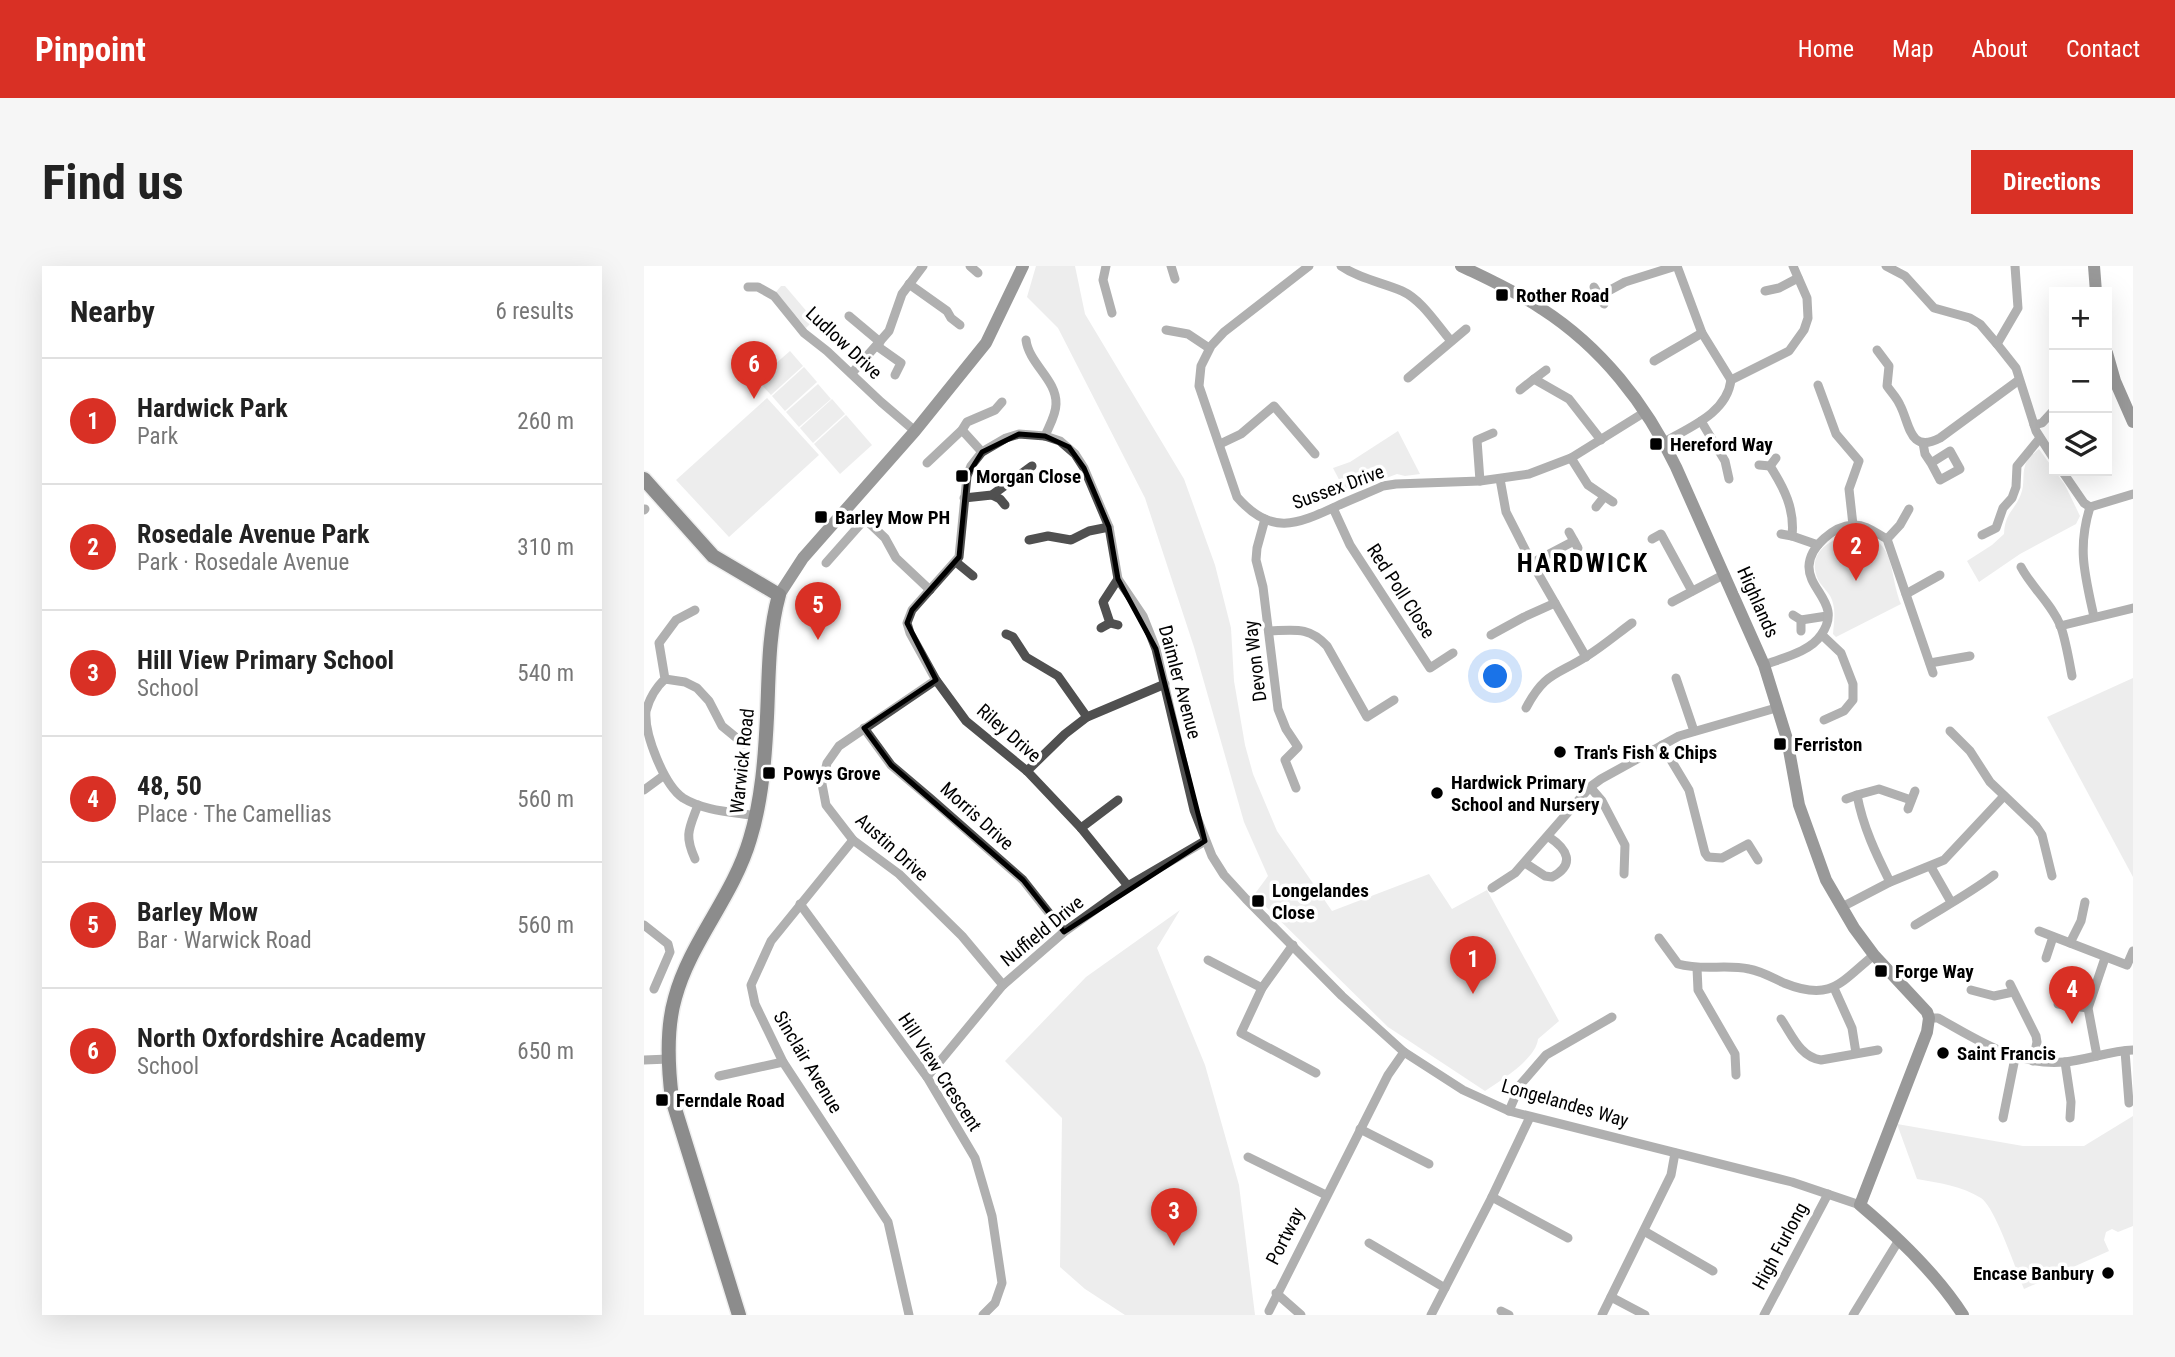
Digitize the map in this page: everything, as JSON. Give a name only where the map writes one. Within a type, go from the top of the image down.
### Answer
[{"type":"main road","points":[[644,480],[713,556],[779,595]]},
{"type":"main road","name":"Warwick Road","points":[[739,1315],[672,1099],[669,1059],[674,999],[686,969],[740,870],[756,817],[767,718],[772,619],[779,595]]},
{"type":"street","points":[[852,373],[889,331],[902,294],[923,266]]},
{"type":"street","name":"Warwick Road","points":[[779,595],[803,558],[915,431],[986,343],[1023,266]]},
{"type":"street","points":[[1106,266],[1103,280],[1112,313]]},
{"type":"street","points":[[1171,266],[1175,279]]},
{"type":"street","points":[[1341,266],[1365,279],[1413,298],[1451,341]]},
{"type":"street","name":"Highlands","points":[[1461,266],[1524,298],[1558,320],[1600,357],[1623,382],[1664,442],[1765,665],[1787,739],[1799,806],[1816,856],[1842,907],[1874,955],[1922,1005],[1929,1018]]},
{"type":"street","points":[[1599,296],[1625,282],[1677,266],[1702,333],[1731,380],[1726,400],[1701,421],[1664,442]]},
{"type":"street","points":[[1731,380],[1789,351],[1798,339],[1808,318],[1807,298],[1793,266]]},
{"type":"street","points":[[1886,266],[1905,276],[1934,308],[1969,317],[1980,324],[2015,368],[2034,425],[2049,452]]},
{"type":"street","points":[[1997,344],[2018,307],[2018,273],[2015,266]]},
{"type":"street","points":[[2094,266],[2096,287]]},
{"type":"street","points":[[1265,519],[1246,507],[1237,497],[1199,386],[1201,366],[1209,348],[1224,331],[1301,268]]},
{"type":"street","points":[[1765,291],[1779,288],[1798,278]]},
{"type":"street","points":[[909,284],[960,325]]},
{"type":"street","name":"Ludlow Drive","points":[[748,287],[758,287],[774,296],[804,333],[915,431]]},
{"type":"street","points":[[849,316],[901,363],[895,375]]},
{"type":"street","points":[[1408,378],[1466,329]]},
{"type":"street","points":[[1166,330],[1188,334],[1209,348]]},
{"type":"street","points":[[1654,360],[1702,333]]},
{"type":"street","points":[[973,576],[956,562],[960,550],[967,477],[971,466],[982,452],[1006,438],[1019,434],[1045,436],[1056,403],[1051,388],[1023,354],[1026,340]]},
{"type":"street","points":[[1877,350],[1889,366],[1887,386],[1900,405],[1909,431],[1915,439],[1923,443],[1940,438],[2019,380]]},
{"type":"street","points":[[1520,390],[1546,370]]},
{"type":"street","points":[[2112,371],[2133,422]]},
{"type":"street","points":[[1534,379],[1569,399],[1601,440]]},
{"type":"street","points":[[1818,385],[1836,435],[1859,461]]},
{"type":"street","points":[[927,463],[938,448],[962,430],[967,422],[995,410],[1002,402]]},
{"type":"street","points":[[1220,444],[1241,434],[1274,406],[1315,454]]},
{"type":"street","name":"Sussex Drive","points":[[1265,519],[1284,524],[1308,520],[1383,486],[1500,480],[1529,474],[1571,458],[1645,412]]},
{"type":"street","points":[[2034,425],[2042,423],[2051,413]]},
{"type":"street","points":[[1701,421],[1725,461],[1729,480]]},
{"type":"street","points":[[962,430],[982,452]]},
{"type":"street","points":[[1480,481],[1478,440],[1493,433]]},
{"type":"street","name":"Daimler Avenue","points":[[1045,436],[1060,441],[1075,454],[1084,467],[1109,527],[1118,579],[1143,616],[1156,649],[1194,810],[1205,841]]},
{"type":"street","points":[[1982,535],[1996,528],[2003,508],[2012,498],[2016,487],[2017,466],[2040,438]]},
{"type":"street","points":[[1923,443],[1925,454],[1931,463]]},
{"type":"street","points":[[1853,525],[1849,489],[1859,461],[1869,456]]},
{"type":"street","points":[[1571,458],[1588,485],[1614,502]]},
{"type":"street","points":[[1759,465],[1773,462],[1789,501],[1793,523],[1792,536]]},
{"type":"street","points":[[964,498],[992,495],[1028,473]]},
{"type":"street","points":[[2065,476],[2084,503],[2090,507]]},
{"type":"street","points":[[1500,480],[1506,512],[1586,657]]},
{"type":"street","points":[[2120,496],[2133,486]]},
{"type":"street","points":[[2090,507],[2133,494]]},
{"type":"street","points":[[992,495],[1005,505]]},
{"type":"street","points":[[1596,507],[1604,497]]},
{"type":"street","points":[[2090,507],[2082,534],[2082,548],[2094,617]]},
{"type":"street","name":"Red Poll Close","points":[[1333,508],[1350,545],[1430,668],[1453,653]]},
{"type":"street","points":[[1887,540],[1909,509]]},
{"type":"street","points":[[826,563],[867,516],[885,538],[896,558],[930,590]]},
{"type":"street","name":"Devon Way","points":[[1265,519],[1256,548],[1256,560],[1264,587],[1280,715],[1298,747],[1285,760],[1296,788]]},
{"type":"street","points":[[1765,665],[1802,650],[1822,635],[1828,616],[1824,596],[1810,576],[1811,555],[1818,545],[1837,530],[1853,525],[1867,528],[1887,540],[1933,673]]},
{"type":"street","points":[[1029,540],[1048,536],[1071,540],[1089,531],[1109,527]]},
{"type":"street","points":[[1652,539],[1661,534],[1692,590]]},
{"type":"street","points":[[1781,534],[1818,545]]},
{"type":"street","points":[[1532,563],[1573,540]]},
{"type":"street","name":"Riley Drive","points":[[956,562],[912,610],[907,623],[910,633],[936,680],[966,722],[1027,771],[1081,828],[1128,886]]},
{"type":"street","points":[[2021,567],[2030,583],[2039,590],[2060,625],[2072,676]]},
{"type":"street","points":[[1672,602],[1725,574]]},
{"type":"street","points":[[1906,594],[1940,575]]},
{"type":"street","points":[[1110,625],[1103,602],[1118,579]]},
{"type":"street","points":[[1491,635],[1555,603]]},
{"type":"street","points":[[2060,625],[2133,608]]},
{"type":"street","points":[[665,679],[659,643],[676,620],[695,610]]},
{"type":"street","points":[[1801,631],[1797,618],[1828,616]]},
{"type":"street","points":[[1526,708],[1548,677],[1586,657],[1632,623]]},
{"type":"street","points":[[1269,631],[1303,630],[1320,638],[1367,717],[1394,700]]},
{"type":"street","points":[[1006,634],[1013,637],[1026,657],[1058,676],[1087,718]]},
{"type":"street","points":[[1822,635],[1841,653],[1853,684],[1853,700],[1844,711],[1824,720]]},
{"type":"street","points":[[1930,663],[1973,655]]},
{"type":"street","points":[[1676,678],[1695,731]]},
{"type":"street","points":[[744,744],[722,726],[709,701],[697,688],[685,682],[665,679],[658,685],[645,713],[651,748],[663,776],[681,796],[698,805],[756,817]]},
{"type":"street","name":"Austin Drive","points":[[936,680],[839,746],[827,764],[822,784],[826,805],[853,841],[899,874],[962,936],[1003,985]]},
{"type":"street","points":[[1027,771],[1065,734],[1087,718],[1165,684]]},
{"type":"street","points":[[1492,888],[1525,863],[1590,787],[1662,745],[1695,731],[1776,708]]},
{"type":"street","name":"Morris Drive","points":[[863,728],[891,765],[1023,880],[1064,932]]},
{"type":"street","points":[[1950,731],[1967,748],[1990,782],[2036,826],[2042,835],[2052,876]]},
{"type":"street","points":[[1662,745],[1689,790],[1708,857],[1721,858],[1748,844],[1758,860]]},
{"type":"street","points":[[644,790],[663,776]]},
{"type":"street","points":[[1590,787],[1602,801],[1625,845],[1624,874]]},
{"type":"street","points":[[1846,799],[1879,789],[1911,801]]},
{"type":"street","points":[[1857,795],[1870,842],[1890,882]]},
{"type":"street","points":[[1842,907],[1890,882],[1944,860],[2004,796]]},
{"type":"street","points":[[1081,828],[1118,800]]},
{"type":"street","points":[[695,859],[687,843],[687,834],[698,805]]},
{"type":"street","points":[[1525,863],[1545,876],[1552,877],[1562,869],[1567,862],[1565,850],[1549,837]]},
{"type":"street","name":"Sinclair Avenue","points":[[853,841],[771,941],[751,985],[755,1004],[783,1062],[888,1222],[909,1315]]},
{"type":"street","name":"Nuffield Drive","points":[[927,1077],[1003,985],[1064,932],[1128,886],[1205,841]]},
{"type":"street","name":"Longelandes Way","points":[[1205,841],[1224,875],[1342,996],[1404,1052],[1463,1090],[1509,1111],[1792,1182],[1860,1205],[1899,1240],[1942,1286],[1963,1315]]},
{"type":"street","points":[[1931,867],[1951,902]]},
{"type":"street","points":[[1915,925],[1951,902],[1966,896],[1994,875]]},
{"type":"street","points":[[2070,943],[2081,921],[2085,902]]},
{"type":"street","name":"Hill View Crescent","points":[[800,904],[927,1077],[975,1158],[992,1216],[1002,1283],[995,1303],[982,1315]]},
{"type":"street","points":[[644,925],[668,944],[670,952],[654,989]]},
{"type":"street","points":[[2039,931],[2127,965],[2133,951]]},
{"type":"street","points":[[2046,958],[2053,937]]},
{"type":"street","points":[[1659,938],[1678,964],[1696,968],[1744,968],[1808,991],[1834,988],[1874,955]]},
{"type":"street","points":[[1293,945],[1262,988],[1241,1033],[1316,1073]]},
{"type":"street","points":[[2097,1056],[2088,1008],[2105,958]]},
{"type":"street","points":[[1208,960],[1262,988]]},
{"type":"street","points":[[1696,968],[1698,990],[1735,1054],[1737,1075]]},
{"type":"street","points":[[1834,988],[1852,1028],[1856,1052]]},
{"type":"street","points":[[1971,990],[1994,996],[2011,988],[2036,1035],[2033,1060]]},
{"type":"street","points":[[2058,1004],[2088,1008]]},
{"type":"street","points":[[1509,1111],[1520,1085],[1546,1055],[1612,1017]]},
{"type":"street","points":[[1781,1018],[1804,1055],[1812,1059],[1821,1060],[1878,1050]]},
{"type":"street","points":[[1860,1205],[1927,1032],[1929,1018],[1938,1018],[1994,1050],[2015,1058],[2065,1062],[2129,1050],[2129,1103]]},
{"type":"street","name":"Portway","points":[[1269,1311],[1360,1129],[1404,1052]]},
{"type":"street","points":[[2003,1118],[2015,1058]]},
{"type":"street","points":[[644,1060],[669,1059]]},
{"type":"street","points":[[719,1076],[783,1062]]},
{"type":"street","points":[[2065,1062],[2071,1102],[2070,1118]]},
{"type":"street","points":[[1431,1315],[1492,1198],[1530,1117]]},
{"type":"street","points":[[1360,1129],[1429,1164]]},
{"type":"street","points":[[1602,1315],[1671,1175],[1675,1153]]},
{"type":"street","name":"Portway","points":[[1248,1157],[1326,1195]]},
{"type":"street","name":"High Furlong","points":[[1763,1315],[1828,1194]]},
{"type":"street","points":[[1492,1198],[1568,1238]]},
{"type":"street","points":[[1644,1231],[1713,1271]]},
{"type":"street","points":[[1853,1315],[1899,1240]]},
{"type":"street","points":[[1369,1243],[1445,1288]]},
{"type":"street","name":"Portway","points":[[1276,1293],[1301,1315]]},
{"type":"street","points":[[1611,1297],[1646,1315]]},
{"type":"highlighted area","points":[[1019,434],[1045,436],[1069,447],[1084,468],[1109,527],[1118,579],[1156,649],[1205,841],[1064,932],[1023,880],[891,765],[864,728],[936,680],[907,623],[912,610],[959,557],[967,476],[982,452],[994,444]]},
{"type":"shaded area","points":[[1036,266],[1075,266],[1085,314],[1184,479],[1215,565],[1231,628],[1234,681],[1253,774],[1277,831],[1332,911],[1429,874],[1452,909],[1487,890],[1559,1021],[1538,1039],[1536,1047],[1525,1061],[1485,1091],[1388,1027],[1254,895],[1268,876],[1244,822],[1194,647],[1145,498],[1058,328],[1027,297]]},
{"type":"shaded area","points":[[781,286],[785,286],[814,320],[806,328],[776,292]]},
{"type":"shaded area","points":[[790,351],[803,366],[771,395],[757,380]]},
{"type":"shaded area","points":[[804,367],[817,382],[785,411],[772,396]]},
{"type":"shaded area","points":[[818,384],[831,399],[799,427],[786,412]]},
{"type":"shaded area","points":[[767,398],[819,455],[729,537],[676,480]]},
{"type":"shaded area","points":[[832,399],[845,414],[813,443],[800,428]]},
{"type":"shaded area","points":[[846,415],[872,445],[840,474],[814,444]]},
{"type":"shaded area","points":[[1398,431],[1420,474],[1397,474],[1346,493],[1333,468],[1350,462]]},
{"type":"shaded area","points":[[2039,449],[2049,463],[2049,476],[2058,476],[2080,516],[2076,524],[2020,554],[1979,582],[1967,561],[2004,534],[2008,516],[2022,490],[2024,469],[2030,456]]},
{"type":"shaded area","points":[[1854,532],[1868,536],[1884,549],[1889,558],[1901,604],[1836,637],[1833,634],[1833,604],[1817,577],[1816,560],[1830,542]]},
{"type":"shaded area","points":[[2133,678],[2133,877],[2047,717]]},
{"type":"shaded area","points":[[1180,910],[1157,948],[1205,1065],[1239,1185],[1255,1315],[1125,1315],[1085,1289],[1060,1267],[1062,1118],[1005,1061],[1086,977]]},
{"type":"shaded area","points":[[2133,1116],[2133,1226],[2118,1232],[2112,1229],[2106,1232],[2104,1240],[2109,1251],[2024,1289],[1999,1226],[1987,1204],[1981,1198],[1950,1185],[1917,1179],[1897,1124],[2023,1146],[2084,1146]]},
{"type":"place","name":"Rother Road","points":[[1502,295]]},
{"type":"place","name":"North Oxfordshire Academy","points":[[754,399]]},
{"type":"place","name":"Hereford Way","points":[[1656,444]]},
{"type":"place","name":"Morgan Close","points":[[962,476]]},
{"type":"place","name":"Barley Mow PH","points":[[821,517]]},
{"type":"place","name":"Rosedale Avenue Park","points":[[1856,581]]},
{"type":"place","name":"Barley Mow","points":[[818,640]]},
{"type":"place","name":"Ferriston","points":[[1780,744]]},
{"type":"place","name":"Tran's Fish & Chips","points":[[1560,752]]},
{"type":"place","name":"Powys Grove","points":[[769,773]]},
{"type":"place","name":"Hardwick Primary School and Nursery","points":[[1437,793]]},
{"type":"place","name":"Longelandes Close","points":[[1258,901]]},
{"type":"place","name":"Forge Way","points":[[1881,971]]},
{"type":"place","name":"Hardwick Park","points":[[1473,994]]},
{"type":"place","name":"48, 50","points":[[2072,1024]]},
{"type":"place","name":"Saint Francis","points":[[1943,1053]]},
{"type":"place","name":"Ferndale Road","points":[[662,1100]]},
{"type":"place","name":"Hill View Primary School","points":[[1174,1246]]},
{"type":"place","name":"Encase Banbury","points":[[2108,1273]]},
{"type":"district","name":"HARDWICK","points":[[1583,563]]}]
